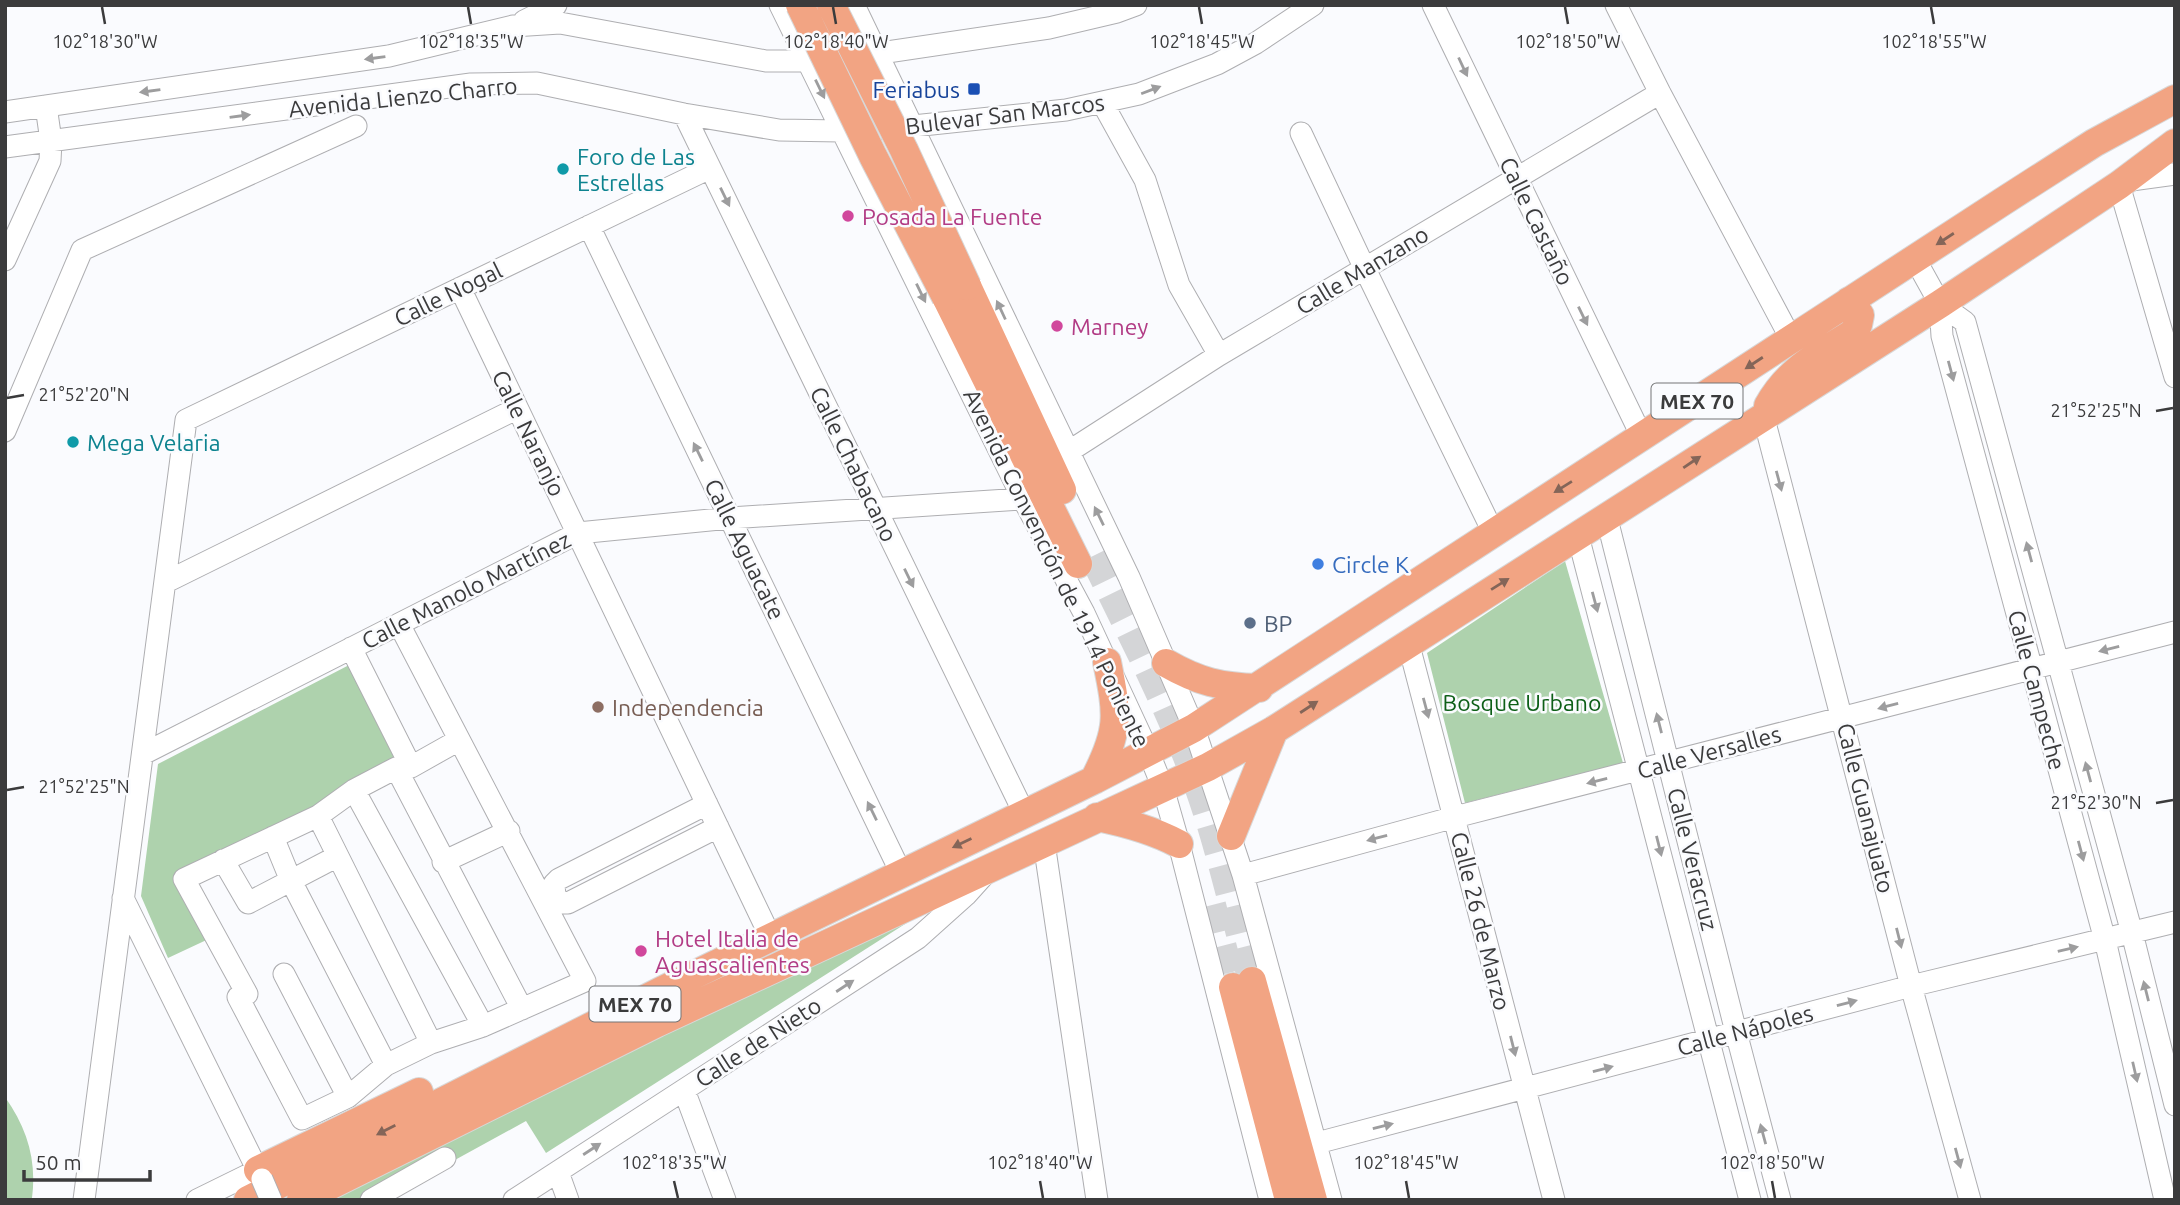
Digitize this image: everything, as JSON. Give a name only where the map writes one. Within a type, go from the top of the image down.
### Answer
[{"type":"main road","name":"Avenida Convención de 1914 Poniente","points":[[800,5],[873,156],[957,291]]},
{"type":"main road","name":"Avenida Convención de 1914 Poniente","points":[[831,5],[904,150],[957,291],[1086,560]]},
{"type":"main road","name":"MEX 70","points":[[256,1183],[588,1010],[663,990],[1094,780],[1194,728],[2094,143],[2175,99]]},
{"type":"main road","name":"MEX 70","points":[[300,1200],[657,1023],[1208,767],[1273,730],[1606,519],[1763,415],[1940,304],[2121,183],[2170,156]]},
{"type":"main road","points":[[1763,415],[1778,388],[1793,372],[1853,332],[1860,315],[1849,301]]},
{"type":"main road","points":[[1094,780],[1106,757],[1116,717],[1107,662]]},
{"type":"main road","points":[[1166,663],[1209,684],[1258,688]]},
{"type":"main road","points":[[1231,836],[1273,730]]},
{"type":"main road","points":[[1097,817],[1137,825],[1179,844]]},
{"type":"main road","points":[[1289,1200],[1243,984],[1312,1200]]},
{"type":"street","points":[[513,26],[556,5]]},
{"type":"street","name":"Avenida Convención de 1914 Poniente","points":[[780,5],[1023,499],[1084,613],[1149,751],[1179,844],[1270,1200]]},
{"type":"street","points":[[854,5],[1129,577],[1194,728],[1243,876],[1331,1200]]},
{"type":"street","points":[[807,62],[1049,28],[1136,5]]},
{"type":"street","name":"Bulevar San Marcos","points":[[841,131],[913,126],[1103,104],[1139,94],[1217,64],[1256,43],[1313,5]]},
{"type":"street","name":"Calle Castaño","points":[[1433,5],[1642,437]]},
{"type":"street","points":[[1616,5],[1791,339]]},
{"type":"street","name":"Avenida Lienzo Charro","points":[[5,112],[389,56],[513,26],[559,23],[766,61],[807,62]]},
{"type":"street","name":"Avenida Lienzo Charro","points":[[5,147],[471,84],[537,83],[684,114],[779,130],[841,131]]},
{"type":"street","name":"MEX 70","points":[[2094,143],[2175,86]]},
{"type":"street","name":"Calle Manzano","points":[[1068,452],[1219,355],[1660,93]]},
{"type":"street","points":[[1103,104],[1145,180],[1179,285],[1219,355]]},
{"type":"street","points":[[5,260],[50,161],[51,141],[46,106]]},
{"type":"street","name":"Calle Chabacano","points":[[684,114],[1024,813]]},
{"type":"street","points":[[5,432],[82,250],[356,126]]},
{"type":"street","points":[[1301,133],[1493,532]]},
{"type":"street","points":[[870,190],[882,168],[892,160],[923,158],[932,164]]},
{"type":"street","name":"Calle Nogal","points":[[166,582],[186,420],[710,168]]},
{"type":"street","points":[[2121,183],[2175,377]]},
{"type":"street","name":"Calle Aguacate","points":[[589,226],[901,873]]},
{"type":"street","name":"Calle Campeche","points":[[1914,259],[1940,304],[1965,322],[2132,933],[2175,1105]]},
{"type":"street","name":"Calle Naranjo","points":[[460,288],[770,936]]},
{"type":"street","name":"Calle Campeche","points":[[1940,304],[1942,336],[2105,940],[2165,1200]]},
{"type":"street","points":[[84,1200],[166,582],[516,409]]},
{"type":"street","name":"Calle Guanajuato","points":[[1763,415],[1911,986],[1970,1200]]},
{"type":"street","name":"Calle Manolo Martínez","points":[[143,754],[578,533],[730,518],[1023,499]]},
{"type":"street","name":"Calle Veracruz","points":[[1606,519],[1780,1200]]},
{"type":"street","name":"Calle Veracruz","points":[[1578,536],[1750,1200]]},
{"type":"street","points":[[399,624],[585,981],[483,1026],[431,1043],[386,1065],[348,1097],[302,1119],[238,997],[247,993],[184,878],[318,816],[354,790],[459,740]]},
{"type":"street","name":"Calle Versalles","points":[[1243,876],[1455,817],[2175,632]]},
{"type":"street","name":"Calle 26 de Marzo","points":[[1408,642],[1554,1200]]},
{"type":"street","points":[[351,648],[443,862],[522,1009]]},
{"type":"street","points":[[354,790],[483,1026]]},
{"type":"street","points":[[707,804],[559,879],[554,884],[555,897],[568,903],[718,827]]},
{"type":"street","points":[[318,816],[431,1043]]},
{"type":"street","points":[[443,862],[509,831]]},
{"type":"street","points":[[273,838],[291,881],[386,1065]]},
{"type":"street","points":[[1044,843],[1097,1200]]},
{"type":"street","points":[[223,860],[248,903],[336,856]]},
{"type":"street","name":"Calle de Nieto","points":[[514,1200],[918,938],[966,895],[990,869]]},
{"type":"street","points":[[123,898],[256,1183],[271,1200]]},
{"type":"street","name":"Calle Nápoles","points":[[1317,1143],[1911,986],[2175,922]]},
{"type":"street","points":[[284,974],[348,1097]]},
{"type":"street","points":[[684,1090],[725,1200]]},
{"type":"street","points":[[371,1200],[445,1158]]},
{"type":"street","points":[[558,1172],[568,1200]]},
{"type":"street","points":[[197,1200],[256,1183]]},
{"type":"green space","name":"Bosque Urbano","points":[[1565,561],[1623,763],[1465,803],[1427,653]]},
{"type":"green space","points":[[353,663],[404,769],[185,878],[215,936],[168,958],[141,896],[158,764]]},
{"type":"green space","points":[[916,917],[546,1153],[526,1121],[382,1200],[313,1200]]},
{"type":"green space","points":[[5,1097],[29,1145],[33,1171],[32,1198],[35,1200],[5,1200]]},
{"type":"tunnel","points":[[1093,556],[1159,692],[1194,775],[1219,852],[1252,981]]},
{"type":"tunnel","points":[[1212,905],[1233,987]]},
{"type":"place","name":"Feriabus","points":[[974,89]]},
{"type":"place","name":"Foro de Las Estrellas","points":[[563,169]]},
{"type":"place","name":"Posada La Fuente","points":[[848,216]]},
{"type":"place","name":"Marney","points":[[1057,326]]},
{"type":"place","name":"Mega Velaria","points":[[73,442]]},
{"type":"place","name":"Circle K","points":[[1318,564]]},
{"type":"place","name":"BP","points":[[1250,623]]},
{"type":"place","name":"Independencia","points":[[598,707]]},
{"type":"place","name":"Hotel Italia de Aguascalientes","points":[[641,951]]}]
